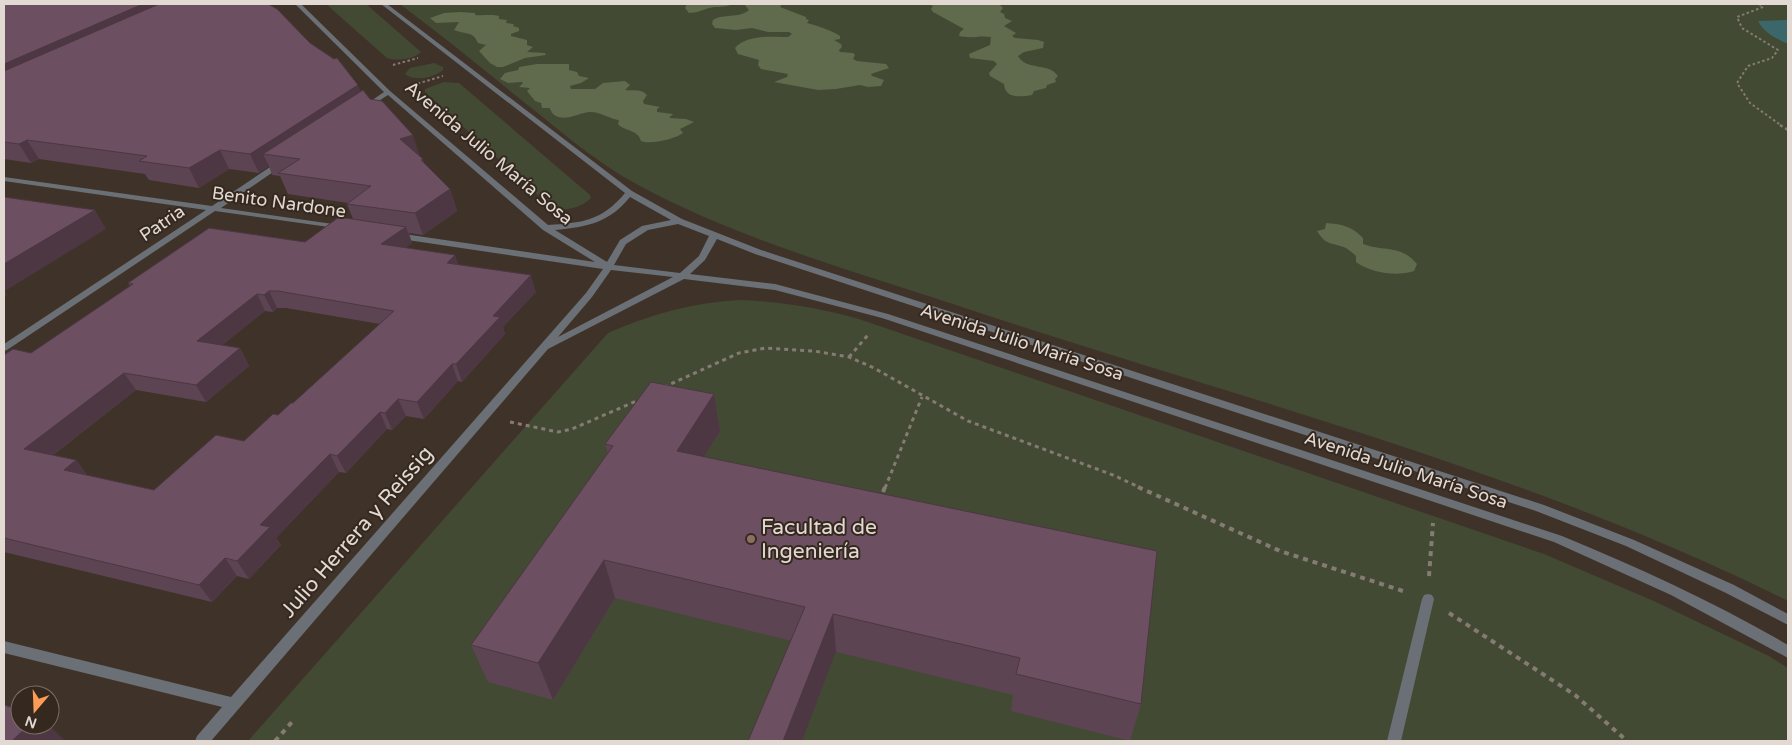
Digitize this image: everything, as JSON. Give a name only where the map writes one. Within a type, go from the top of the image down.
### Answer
[{"type":"street","name":"Avenida Julio María Sosa","points":[[298,4],[388,92],[546,228],[609,267],[775,287],[885,316],[1558,539],[1634,570],[1751,629],[1788,652]]},
{"type":"street","name":"Avenida Julio María Sosa","points":[[384,4],[442,51],[629,192],[679,222],[758,252],[1155,380],[1540,508],[1630,542],[1730,588],[1788,620]]},
{"type":"street","points":[[356,113],[388,92]]},
{"type":"street","name":"Patria","points":[[4,348],[292,156]]},
{"type":"street","name":"Benito Nardone","points":[[4,178],[348,229]]},
{"type":"street","points":[[546,228],[574,226],[599,220],[612,213],[629,192]]},
{"type":"street","name":"Julio Herrera y Reissig","points":[[202,741],[589,295],[609,267],[623,242],[634,233],[659,224],[679,222]]},
{"type":"street","points":[[387,234],[609,267]]},
{"type":"street","name":"Julio Herrera y Reissig","points":[[543,349],[682,276],[700,262],[710,248],[714,234]]},
{"type":"street","points":[[1394,741],[1428,599]]},
{"type":"street","points":[[4,647],[234,704]]},
{"type":"path","points":[[1759,4],[1763,7],[1737,18],[1742,28],[1778,50],[1772,58],[1748,66],[1737,84],[1750,104],[1788,130]]},
{"type":"path","points":[[368,72],[442,51]]},
{"type":"path","points":[[388,92],[467,69]]},
{"type":"path","points":[[660,388],[739,353],[766,348],[814,351],[849,357],[874,368],[922,397],[968,421],[1114,475],[1280,551],[1428,599],[1574,695],[1627,741]]},
{"type":"path","points":[[883,492],[922,397]]},
{"type":"path","points":[[485,415],[558,432],[572,429],[643,398]]},
{"type":"path","points":[[1428,599],[1435,498]]},
{"type":"path","points":[[275,741],[292,722]]},
{"type":"green space","points":[[326,4],[366,4],[421,52],[405,59],[387,58]]},
{"type":"green space","points":[[400,4],[1788,4],[1788,601],[1690,555],[1590,514],[1489,476],[1387,441],[1077,344],[803,255],[719,223],[638,185],[592,156]]},
{"type":"green space","points":[[687,4],[733,4],[689,13],[685,8]]},
{"type":"green space","points":[[744,4],[782,4],[780,7],[806,17],[809,20],[807,23],[837,34],[840,36],[840,39],[834,40],[841,44],[840,52],[853,53],[855,55],[853,59],[857,61],[886,64],[889,68],[871,74],[884,80],[881,86],[868,87],[860,85],[818,90],[774,82],[787,77],[788,74],[761,69],[758,65],[759,60],[738,54],[735,48],[746,40],[753,38],[788,37],[792,34],[789,32],[768,32],[752,28],[736,30],[715,28],[712,24],[713,20],[717,18],[745,13],[749,10]]},
{"type":"green space","points":[[928,4],[1000,5],[1003,8],[1000,12],[1004,14],[1005,18],[1012,21],[1004,26],[1016,33],[1012,36],[1044,42],[1043,48],[1024,52],[1018,56],[1026,63],[1054,72],[1058,76],[1055,79],[1056,82],[1047,85],[1046,88],[1034,91],[1032,95],[1010,95],[1005,89],[1004,84],[990,76],[989,73],[997,64],[994,61],[970,58],[969,54],[990,45],[991,37],[959,36],[960,32],[964,29],[933,12],[931,9],[933,6]]},
{"type":"green space","points":[[444,13],[475,13],[475,15],[496,15],[499,16],[499,19],[507,20],[506,23],[514,24],[513,26],[519,28],[519,31],[511,34],[511,36],[527,40],[527,45],[533,47],[527,52],[545,53],[546,55],[525,58],[503,67],[497,67],[490,63],[479,51],[486,45],[478,43],[472,35],[454,30],[459,22],[436,23],[430,18]]},
{"type":"green space","points":[[434,63],[443,67],[443,70],[424,78],[414,78],[405,74],[410,68]]},
{"type":"green space","points":[[537,64],[569,64],[569,70],[577,72],[579,76],[589,78],[581,83],[570,86],[571,89],[595,89],[603,83],[625,81],[630,85],[625,90],[645,93],[647,95],[643,101],[644,104],[660,107],[657,109],[657,112],[673,114],[669,118],[686,119],[694,122],[680,129],[683,133],[679,135],[662,141],[645,142],[641,141],[634,132],[621,127],[618,124],[619,120],[599,114],[587,112],[562,118],[558,117],[549,108],[542,108],[541,103],[535,101],[527,91],[530,88],[519,87],[522,82],[508,83],[500,79],[505,73],[518,70],[519,67]]},
{"type":"green space","points":[[444,82],[459,83],[590,195],[591,198],[572,208],[561,209],[551,207],[425,92],[425,89]]},
{"type":"green space","points":[[1326,223],[1350,228],[1363,238],[1363,244],[1404,254],[1417,264],[1414,271],[1392,274],[1362,266],[1356,262],[1356,256],[1346,248],[1330,243],[1320,236],[1317,231],[1325,229]]},
{"type":"green space","points":[[738,300],[799,306],[859,319],[1544,554],[1656,602],[1769,656],[1788,668],[1788,741],[248,741],[608,333],[672,310]]},
{"type":"water","points":[[1788,20],[1788,44],[1767,32],[1758,21]]},
{"type":"building","points":[[4,4],[143,4],[4,64]]},
{"type":"building","points":[[159,4],[268,4],[277,9],[310,43],[334,59],[337,58],[358,85],[250,154],[220,150],[189,168],[139,161],[147,156],[27,140],[19,144],[4,142],[4,71]]},
{"type":"building","points":[[363,90],[370,99],[382,101],[413,135],[400,139],[423,159],[421,160],[450,189],[415,213],[347,204],[371,186],[278,173],[300,159],[263,154]]},
{"type":"building","points":[[4,197],[95,210],[4,264]]},
{"type":"building","points":[[339,217],[406,227],[381,244],[455,255],[447,263],[531,275],[493,316],[500,317],[456,364],[452,364],[417,402],[398,399],[385,413],[380,412],[337,456],[330,454],[260,525],[270,527],[237,561],[225,558],[199,585],[4,538],[4,355],[13,349],[31,353],[133,284],[128,283],[209,228],[305,242]],"holes":[[[269,291],[394,311],[293,403],[278,415],[273,414],[244,441],[216,435],[154,490],[64,470],[76,460],[24,449],[124,373],[196,385],[240,348],[197,341],[257,294],[264,295]]]},
{"type":"building","name":"Facultad de Ingeniería","points":[[651,382],[714,394],[677,451],[1157,551],[1141,704],[1016,674],[1020,658],[833,614],[783,741],[748,741],[805,607],[604,560],[538,663],[471,645],[613,446],[605,444]]},
{"type":"building","points":[[4,705],[10,707],[10,735],[18,735],[12,741],[4,741]]},
{"type":"place","name":"Facultad de Ingeniería","points":[[751,539]]}]
